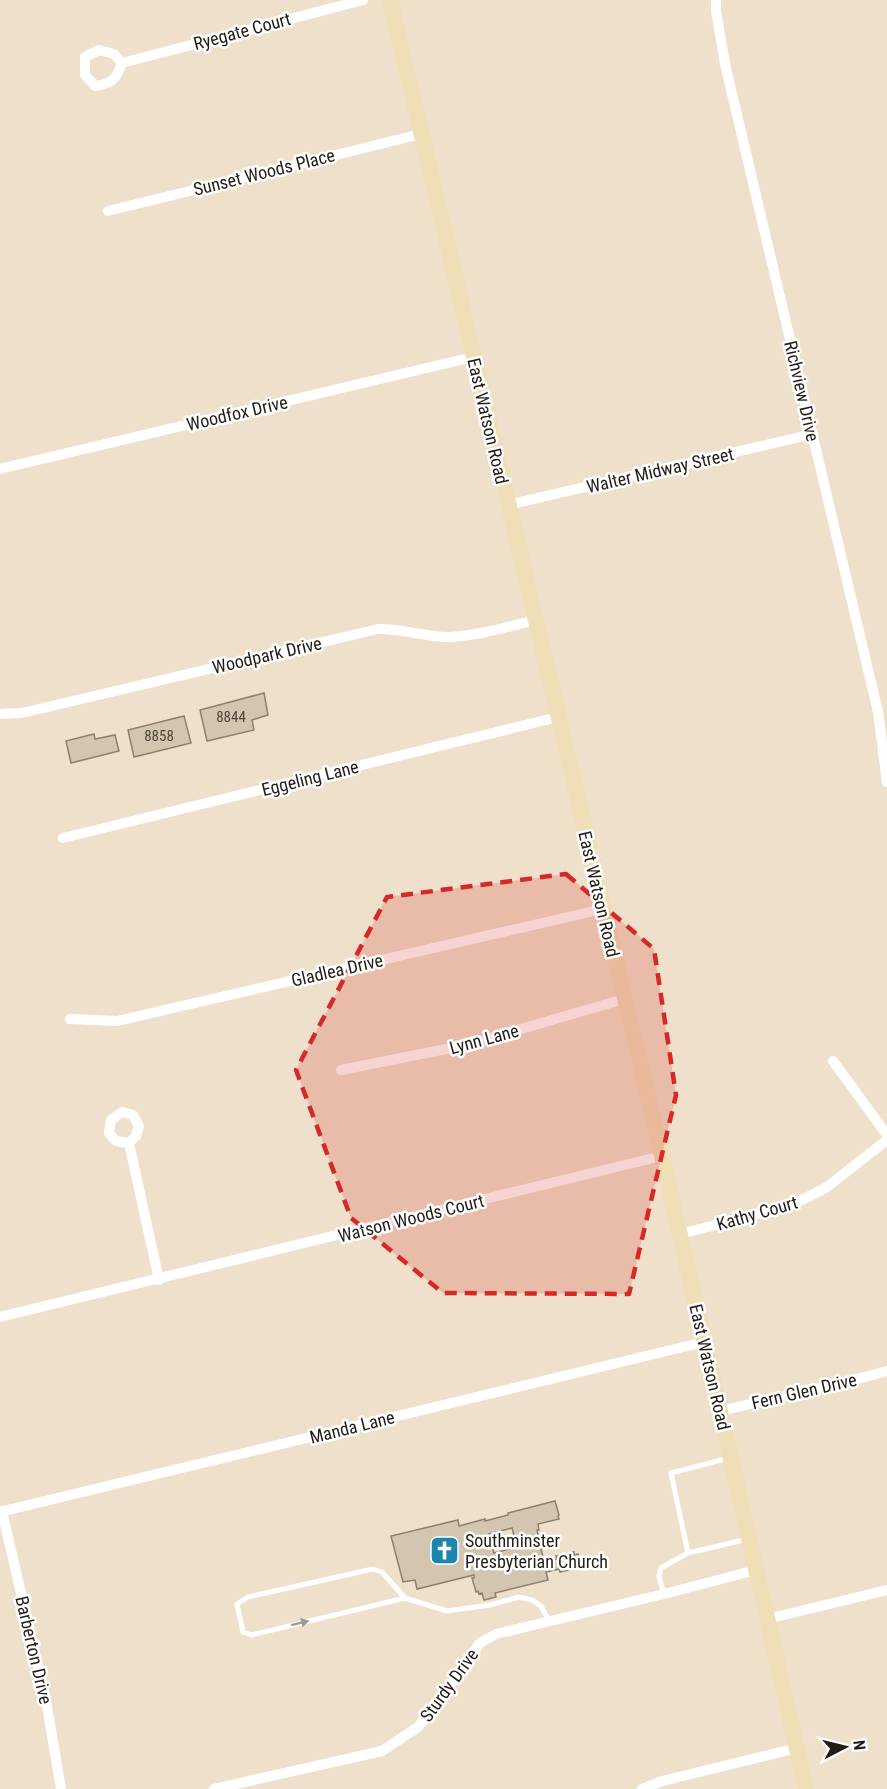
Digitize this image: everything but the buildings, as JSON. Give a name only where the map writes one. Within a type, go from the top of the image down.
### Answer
[{"type":"street","name":"Ryegate Court","points":[[122,63],[363,0]]},
{"type":"street","name":"East Watson Road","points":[[390,0],[662,1156],[806,1789]]},
{"type":"street","name":"Richview Drive","points":[[716,0],[725,64],[878,712],[887,782]]},
{"type":"street","name":"Sunset Woods Place","points":[[108,211],[421,134]]},
{"type":"street","name":"Woodfox Drive","points":[[0,469],[473,357]]},
{"type":"street","name":"Walter Midway Street","points":[[508,505],[813,434]]},
{"type":"street","name":"Woodpark Drive","points":[[0,714],[22,713],[378,629],[449,637],[535,620]]},
{"type":"street","name":"Eggeling Lane","points":[[63,838],[558,717]]},
{"type":"street","name":"Gladlea Drive","points":[[70,1019],[117,1021],[603,909]]},
{"type":"street","name":"Lynn Lane","points":[[341,1070],[466,1045],[624,999]]},
{"type":"street","points":[[833,1061],[887,1135]]},
{"type":"street","name":"Kathy Court","points":[[680,1234],[790,1206],[827,1187],[887,1140]]},
{"type":"street","points":[[129,1143],[159,1280]]},
{"type":"street","name":"Watson Woods Court","points":[[0,1317],[662,1156]]},
{"type":"street","name":"Manda Lane","points":[[1,1511],[704,1342]]},
{"type":"street","name":"Fern Glen Drive","points":[[720,1411],[887,1371]]},
{"type":"street","name":"Barberton Drive","points":[[1,1511],[47,1706],[61,1789]]},
{"type":"street","name":"Sturdy Drive","points":[[214,1789],[382,1751],[418,1727],[480,1643],[496,1634],[756,1570]]},
{"type":"street","points":[[767,1619],[887,1590]]},
{"type":"street","points":[[642,1789],[662,1781],[797,1748]]},
{"type":"lane","points":[[688,1553],[671,1473],[730,1458]]},
{"type":"lane","points":[[664,1594],[658,1576],[661,1568],[688,1553],[749,1538]]},
{"type":"lane","points":[[405,1598],[382,1572],[373,1569],[248,1597],[237,1604],[243,1632],[252,1635],[405,1598],[447,1611],[490,1605],[519,1597],[532,1600],[541,1606],[549,1621]]},
{"type":"highlighted area","points":[[566,874],[654,949],[676,1095],[629,1294],[443,1293],[351,1218],[296,1070],[387,897]]},
{"type":"place","name":"Southminster Presbyterian Church","points":[[444,1550]]}]
